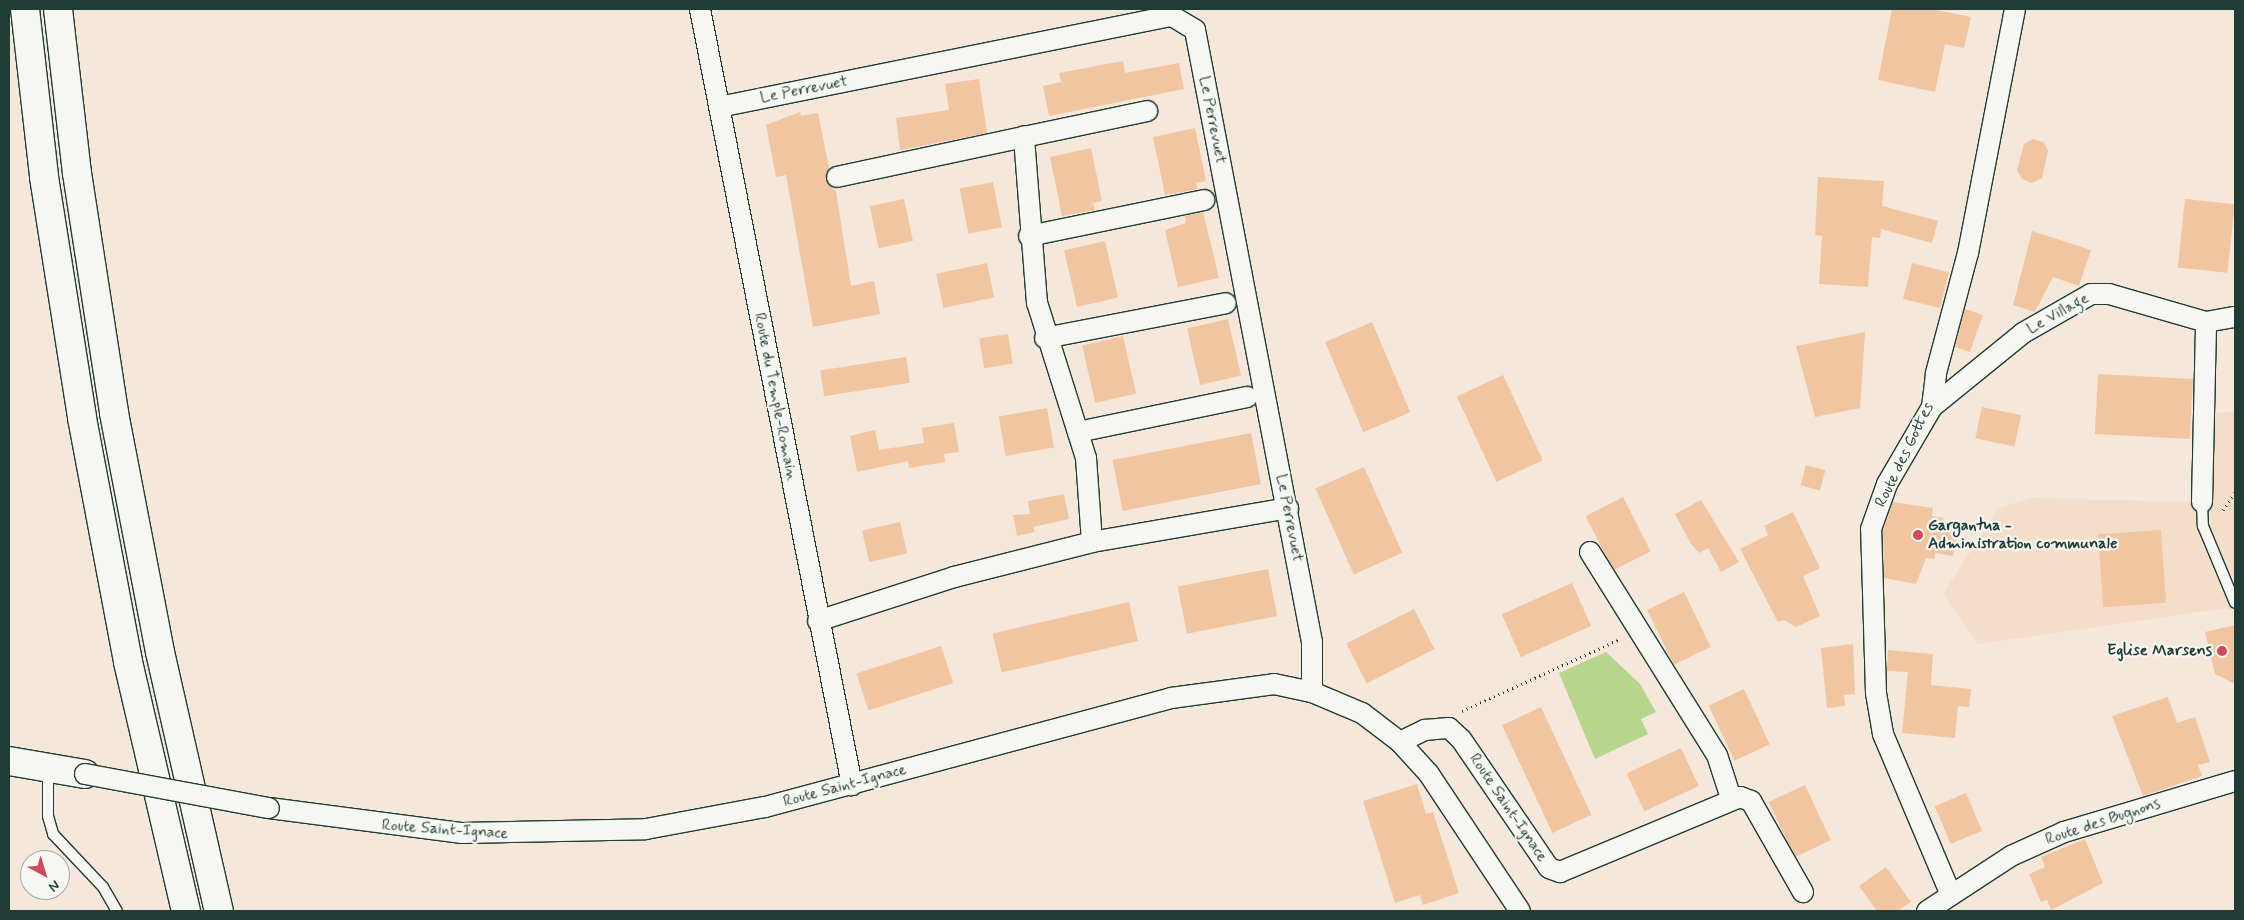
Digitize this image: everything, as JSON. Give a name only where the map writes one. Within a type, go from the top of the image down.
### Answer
[{"type":"main road","points":[[25,9],[44,177],[84,428],[128,662],[186,911]]},
{"type":"main road","points":[[58,9],[77,172],[114,413],[160,652],[219,911]]},
{"type":"main road","points":[[9,760],[85,774]]},
{"type":"street","name":"Route du Temple-Romain","points":[[700,9],[818,620],[852,785]]},
{"type":"street","name":"Route des Gottes","points":[[1951,895],[1896,770],[1876,693],[1871,529],[1887,484],[1932,406],[1936,373],[1968,253],[2015,9]]},
{"type":"street","name":"Le Perrevuet","points":[[719,107],[1172,16],[1195,30],[1288,508],[1312,642],[1312,692]]},
{"type":"street","points":[[837,177],[1147,111]]},
{"type":"street","points":[[1024,137],[1029,236],[1045,338],[1078,432],[1092,495],[1092,542]]},
{"type":"street","points":[[1029,236],[1204,200]]},
{"type":"street","name":"Le Village","points":[[1932,406],[2023,333],[2091,294],[2109,294],[2206,322],[2235,317]]},
{"type":"street","points":[[1045,338],[1226,303]]},
{"type":"street","points":[[2202,502],[2206,322]]},
{"type":"street","points":[[1078,432],[1247,397]]},
{"type":"street","points":[[818,620],[954,576],[1092,542],[1288,508]]},
{"type":"street","points":[[1590,552],[1717,755],[1731,798],[1751,801],[1803,892]]},
{"type":"street","name":"Route Saint-Ignace","points":[[85,774],[269,808],[403,829],[576,834],[705,819],[852,785],[1171,698],[1274,684],[1312,692],[1373,719],[1400,742],[1429,774],[1520,911]]},
{"type":"street","name":"Route Saint-Ignace","points":[[1438,729],[1449,728],[1462,739],[1549,868],[1560,872],[1731,798]]},
{"type":"street","points":[[1400,742],[1438,729]]},
{"type":"street","name":"Route des Bugnons","points":[[1927,911],[2011,856],[2064,832],[2235,781]]},
{"type":"lane","points":[[2202,502],[2203,526],[2235,603]]},
{"type":"lane","points":[[48,768],[48,816],[52,834],[103,887],[117,911]]},
{"type":"path","points":[[1438,729],[1445,719],[1639,630]]},
{"type":"shaded area","points":[[2235,411],[2235,611],[2227,608],[1978,644],[1943,594],[1998,509],[2030,498],[2193,502],[2209,414]]},
{"type":"green space","points":[[1606,652],[1640,684],[1656,712],[1641,719],[1648,734],[1595,759],[1559,673]]},
{"type":"building","points":[[1892,9],[1931,9],[1971,17],[1964,48],[1945,44],[1935,92],[1878,80]]},
{"type":"building","points":[[1123,61],[1125,73],[1179,63],[1184,89],[1049,116],[1043,86],[1061,82],[1059,73]]},
{"type":"building","points":[[979,79],[987,133],[900,150],[896,118],[949,110],[945,84]]},
{"type":"building","points":[[800,112],[801,116],[818,113],[829,168],[825,179],[836,192],[851,286],[874,281],[880,314],[813,327],[786,175],[776,177],[766,125]]},
{"type":"building","points":[[1195,128],[1206,181],[1196,183],[1198,189],[1165,195],[1153,137]]},
{"type":"building","points":[[2033,139],[2044,142],[2048,151],[2042,178],[2032,183],[2022,179],[2017,170],[2024,144]]},
{"type":"building","points":[[1091,148],[1102,201],[1093,203],[1095,210],[1062,216],[1050,157]]},
{"type":"building","points":[[1818,177],[1884,181],[1882,206],[1938,221],[1932,243],[1881,229],[1880,238],[1872,237],[1868,287],[1819,284],[1822,236],[1815,235]]},
{"type":"building","points":[[993,182],[1002,227],[968,234],[960,188]]},
{"type":"building","points":[[904,199],[913,241],[879,248],[870,206]]},
{"type":"building","points":[[2185,199],[2235,204],[2228,273],[2178,268]]},
{"type":"building","points":[[1203,212],[1219,278],[1178,287],[1165,230],[1186,223],[1185,216]]},
{"type":"building","points":[[2032,231],[2091,250],[2079,286],[2053,277],[2035,312],[2013,305]]},
{"type":"building","points":[[1105,241],[1118,298],[1077,307],[1064,250]]},
{"type":"building","points":[[987,263],[994,297],[943,308],[936,274]]},
{"type":"building","points":[[1912,263],[1949,272],[1940,308],[1903,299]]},
{"type":"building","points":[[1965,309],[1983,315],[1970,352],[1955,347]]},
{"type":"building","points":[[1228,319],[1241,376],[1200,385],[1187,328]]},
{"type":"building","points":[[1372,322],[1410,412],[1363,432],[1325,342]]},
{"type":"building","points":[[1865,332],[1860,408],[1815,417],[1796,346]]},
{"type":"building","points":[[1008,334],[1013,364],[984,368],[979,339]]},
{"type":"building","points":[[1123,336],[1136,393],[1095,403],[1082,345]]},
{"type":"building","points":[[906,357],[910,383],[824,396],[820,371]]},
{"type":"building","points":[[2098,374],[2193,379],[2190,439],[2095,434]]},
{"type":"building","points":[[1503,375],[1543,460],[1497,482],[1457,397]]},
{"type":"building","points":[[1982,407],[2021,415],[2014,447],[1975,438]]},
{"type":"building","points":[[1047,408],[1054,447],[1006,456],[999,417]]},
{"type":"building","points":[[954,423],[959,452],[944,454],[945,462],[909,468],[908,461],[857,472],[850,436],[875,430],[879,450],[924,443],[922,428]]},
{"type":"building","points":[[1251,433],[1261,484],[1123,511],[1113,460]]},
{"type":"building","points":[[1806,465],[1825,470],[1820,490],[1801,485]]},
{"type":"building","points":[[1364,467],[1402,553],[1354,574],[1316,489]]},
{"type":"building","points":[[1064,494],[1069,519],[1033,527],[1035,532],[1017,536],[1013,515],[1030,514],[1028,501]]},
{"type":"building","points":[[1623,497],[1651,551],[1613,570],[1586,516]]},
{"type":"building","points":[[1701,500],[1739,562],[1721,572],[1708,548],[1699,553],[1691,544],[1675,514]]},
{"type":"building","name":"Gargantua - Administration communale","points":[[1893,502],[1933,508],[1932,516],[1943,518],[1942,524],[1958,527],[1953,556],[1935,553],[1934,559],[1926,558],[1916,584],[1884,578],[1883,531]]},
{"type":"building","points":[[1793,512],[1820,568],[1803,576],[1820,616],[1796,627],[1784,620],[1778,622],[1740,549],[1768,535],[1764,526]]},
{"type":"building","points":[[900,522],[907,553],[869,562],[862,531]]},
{"type":"building","points":[[2161,530],[2166,603],[2103,607],[2098,534]]},
{"type":"building","points":[[1268,569],[1277,616],[1187,634],[1178,587]]},
{"type":"building","points":[[1572,583],[1591,626],[1521,657],[1502,614]]},
{"type":"building","points":[[1684,592],[1711,647],[1674,665],[1647,610]]},
{"type":"building","points":[[1129,602],[1138,641],[1002,672],[993,633]]},
{"type":"building","points":[[1414,609],[1434,649],[1367,684],[1346,644]]},
{"type":"building","name":"Eglise Marsens","points":[[2235,625],[2235,684],[2215,674],[2205,632]]},
{"type":"building","points":[[1853,644],[1855,694],[1844,695],[1845,706],[1827,708],[1821,648]]},
{"type":"building","points":[[941,646],[953,683],[868,711],[856,674]]},
{"type":"building","points":[[1888,650],[1933,654],[1931,685],[1971,689],[1969,707],[1958,706],[1955,738],[1902,733],[1908,672],[1887,671]]},
{"type":"building","points":[[1744,689],[1770,744],[1734,761],[1709,705]]},
{"type":"building","points":[[2168,697],[2177,723],[2195,717],[2210,762],[2198,765],[2202,776],[2143,796],[2112,716]]},
{"type":"building","points":[[1541,707],[1591,815],[1552,833],[1502,725]]},
{"type":"building","points":[[1681,748],[1699,786],[1644,811],[1627,773]]},
{"type":"building","points":[[1417,784],[1426,814],[1433,812],[1459,893],[1423,905],[1420,895],[1395,903],[1363,801]]},
{"type":"building","points":[[1805,785],[1831,840],[1795,857],[1769,802]]},
{"type":"building","points":[[1966,793],[1982,831],[1951,844],[1935,806]]},
{"type":"building","points":[[2085,839],[2103,883],[2051,910],[2047,900],[2041,902],[2029,874],[2045,867],[2041,857]]},
{"type":"building","points":[[1886,867],[1911,902],[1897,911],[1877,911],[1859,886]]},
{"type":"place","name":"Gargantua - Administration communale","points":[[1918,535]]},
{"type":"place","name":"Eglise Marsens","points":[[2222,651]]}]
